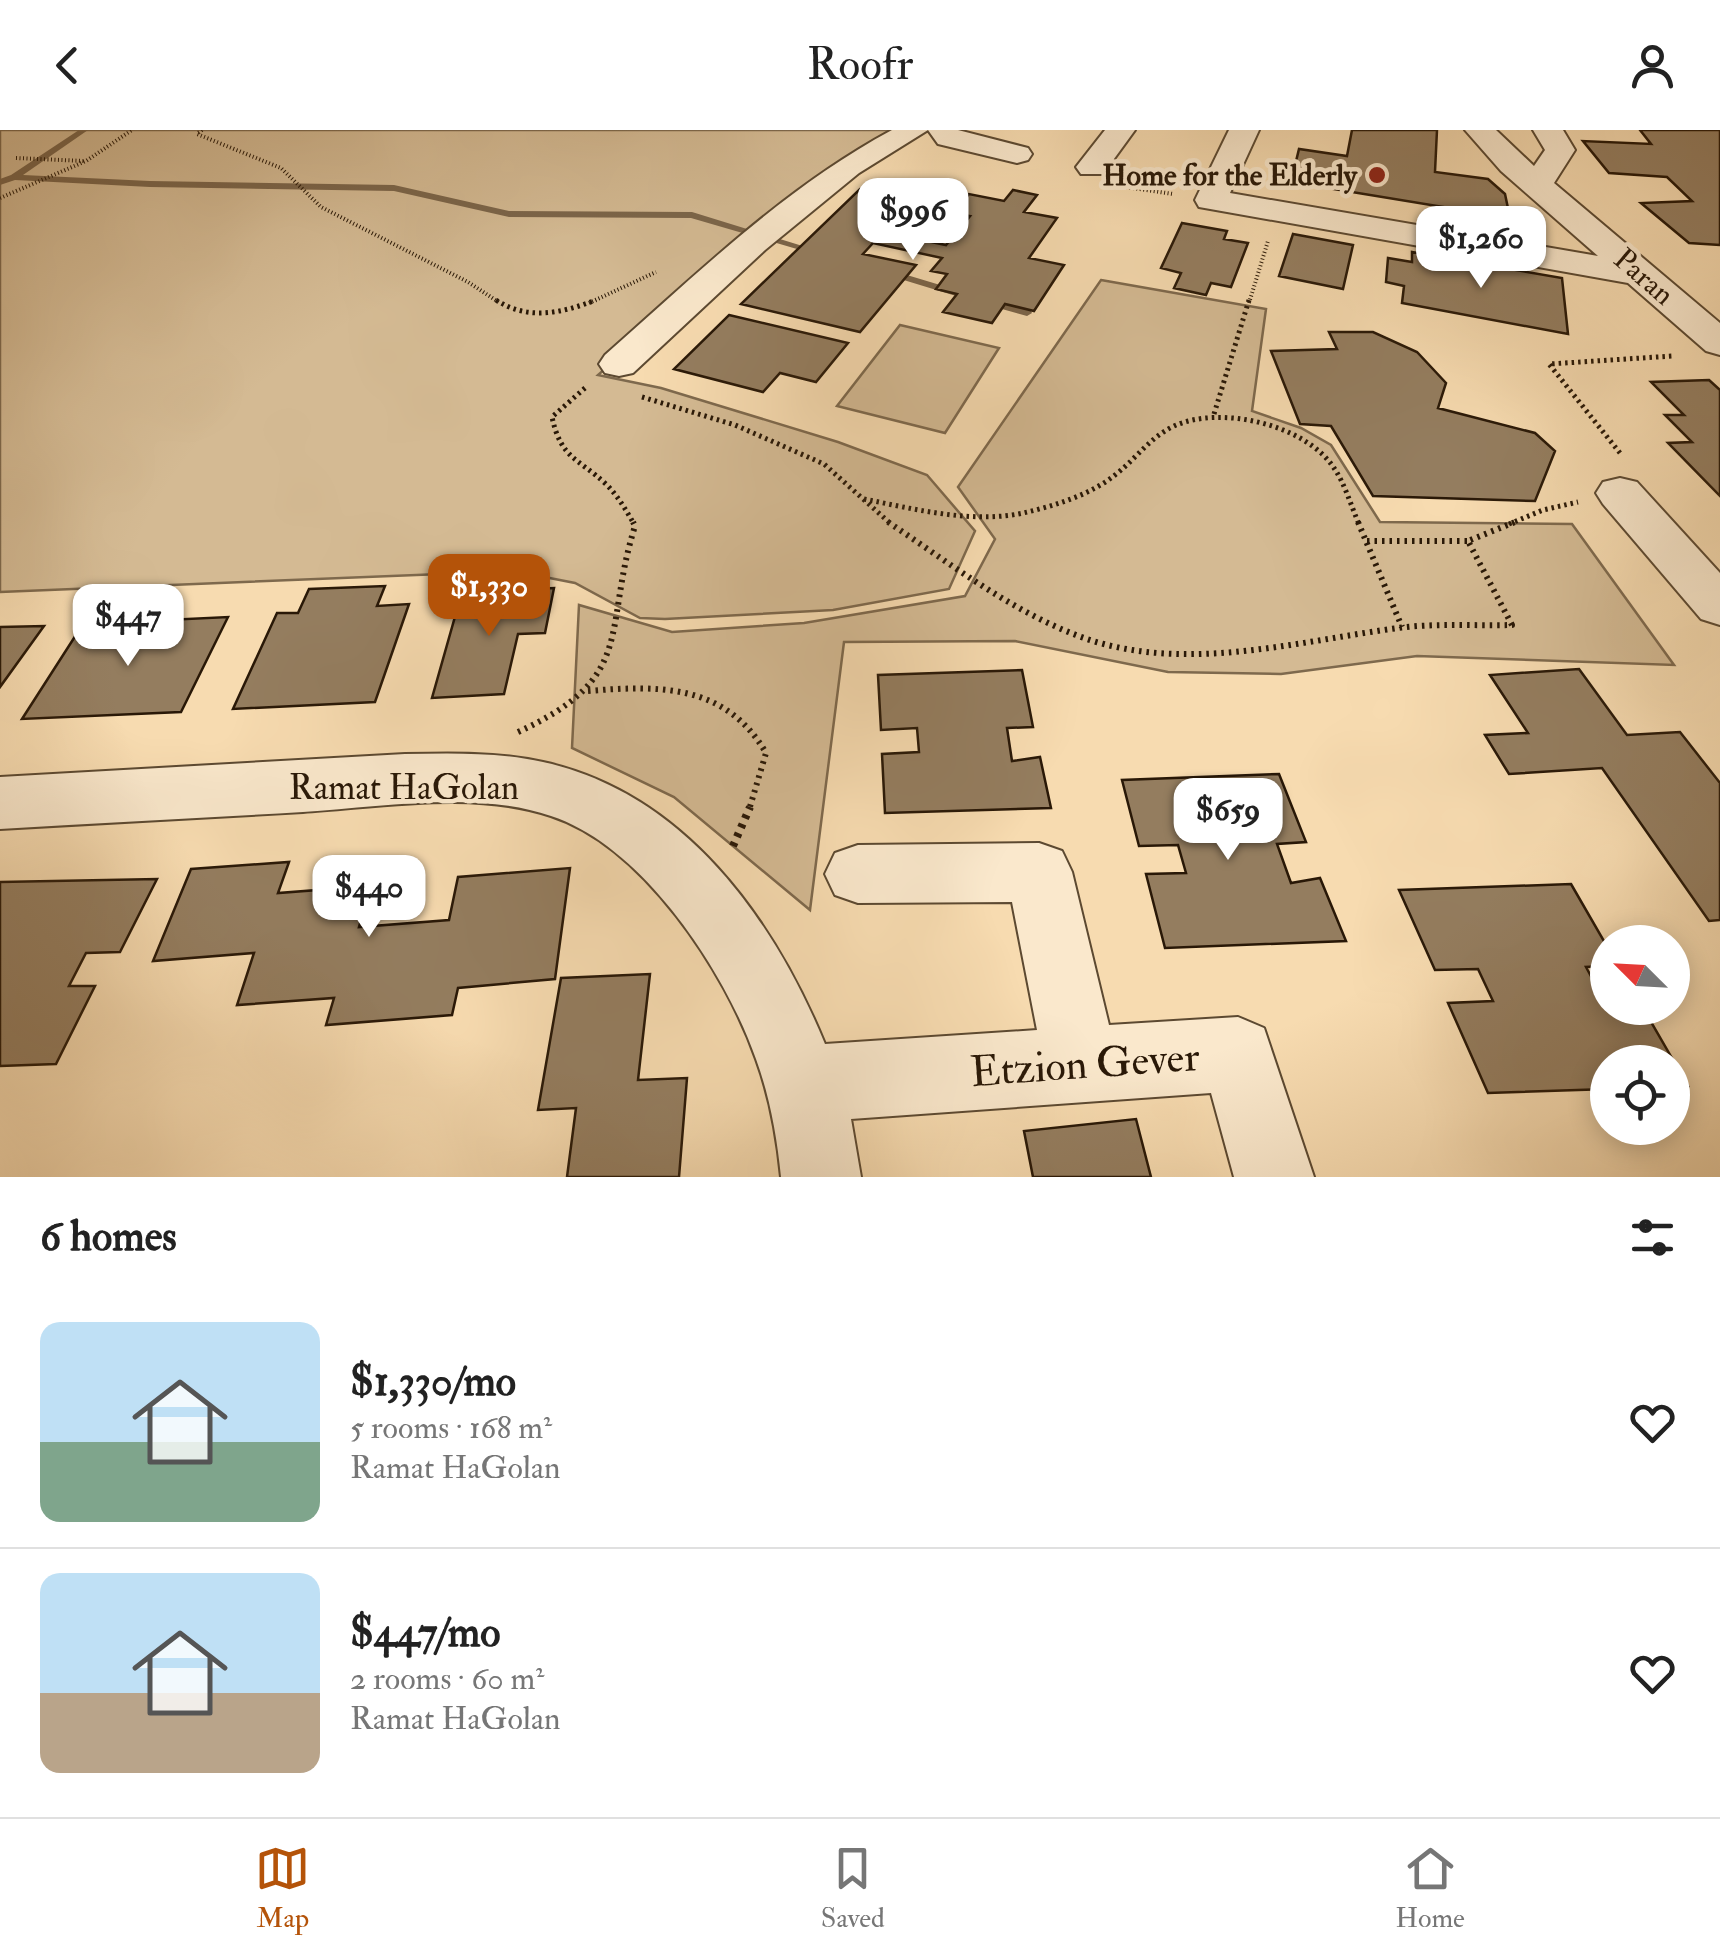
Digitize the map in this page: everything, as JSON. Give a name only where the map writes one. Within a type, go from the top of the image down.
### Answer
[{"type":"street","points":[[606,374],[753,243],[848,166],[914,130]]},
{"type":"street","points":[[943,130],[948,138],[1017,154]]},
{"type":"street","points":[[1092,167],[1120,130]]},
{"type":"street","points":[[1244,130],[1211,200],[1640,274]]},
{"type":"street","name":"Paran","points":[[1480,130],[1537,185],[1720,343]]},
{"type":"street","points":[[1537,185],[1560,150],[1548,130]]},
{"type":"street","points":[[1620,493],[1720,606]]},
{"type":"street","name":"Ramat HaGolan","points":[[0,803],[399,780],[523,785],[574,797],[614,818],[656,849],[705,897],[754,973],[804,1084],[822,1177]]},
{"type":"street","points":[[858,874],[1039,872],[1081,1065]]},
{"type":"street","name":"Etzion Gever","points":[[804,1084],[1238,1054],[1274,1177]]},
{"type":"path","points":[[0,198],[86,160],[132,130]]},
{"type":"path","points":[[202,130],[197,134],[281,168],[321,207],[468,282],[512,311],[549,314],[592,302],[658,272]]},
{"type":"path","points":[[16,158],[86,160]]},
{"type":"path","points":[[1214,414],[1277,211]]},
{"type":"path","points":[[1367,541],[1468,541],[1542,510],[1620,493],[1650,491],[1549,364],[1637,359]]},
{"type":"path","points":[[472,781],[497,742],[540,722],[586,692],[608,654],[626,546],[635,526],[622,504],[598,478],[570,462],[556,442],[552,417],[566,400],[606,374],[824,464],[888,522],[1022,610],[1078,636],[1137,651],[1261,652],[1402,627],[1512,624],[1468,541]]},
{"type":"path","points":[[861,498],[914,509],[1017,515],[1071,497],[1113,476],[1148,442],[1189,420],[1214,414],[1285,430],[1319,448],[1336,470],[1402,627]]},
{"type":"path","points":[[586,692],[634,687],[706,698],[746,722],[766,754],[751,805],[705,897]]},
{"type":"shaded area","points":[[0,130],[891,130],[841,161],[598,375],[661,388],[838,442],[927,475],[975,531],[949,589],[833,610],[640,618],[575,583],[514,571],[0,592]]},
{"type":"shaded area","points":[[1101,280],[1266,309],[1252,411],[1301,428],[1331,445],[1380,522],[1572,524],[1674,665],[1417,656],[1281,674],[1168,672],[1015,641],[844,642],[810,910],[674,797],[572,748],[579,605],[672,632],[804,623],[965,596],[995,539],[958,487]]},
{"type":"shaded area","points":[[900,325],[999,348],[945,433],[837,406]]},
{"type":"building","name":"Home for the Elderly","points":[[1352,130],[1437,130],[1435,172],[1488,179],[1505,194],[1510,218],[1291,182],[1299,149],[1347,156]]},
{"type":"building","points":[[1640,130],[1720,130],[1720,245],[1689,243],[1641,203],[1692,201],[1667,177],[1609,173],[1583,141],[1651,144]]},
{"type":"building","points":[[860,189],[908,198],[891,216],[897,218],[884,232],[946,245],[970,216],[953,213],[969,194],[1004,201],[1013,190],[1037,195],[1024,212],[1057,218],[1029,258],[1064,265],[1034,311],[1005,304],[992,323],[943,312],[957,294],[936,289],[947,274],[931,271],[942,258],[873,243],[863,254],[916,265],[860,332],[741,304]]},
{"type":"building","points":[[1182,223],[1227,231],[1224,239],[1248,243],[1231,287],[1211,283],[1206,295],[1174,288],[1181,273],[1161,268]]},
{"type":"building","points":[[1293,234],[1353,245],[1343,289],[1279,276]]},
{"type":"building","points":[[1412,252],[1562,278],[1568,334],[1402,303],[1404,286],[1386,282],[1388,258],[1412,262]]},
{"type":"building","points":[[729,315],[848,343],[816,382],[780,373],[763,392],[674,369]]},
{"type":"building","points":[[1329,332],[1373,332],[1417,352],[1446,383],[1438,408],[1535,433],[1555,451],[1535,501],[1373,496],[1331,426],[1300,424],[1271,351],[1337,349]]},
{"type":"building","points":[[1709,380],[1720,390],[1720,496],[1668,443],[1692,442],[1665,415],[1684,415],[1651,382]]},
{"type":"building","points":[[385,586],[377,606],[409,604],[375,702],[233,709],[277,613],[298,613],[309,589]]},
{"type":"building","points":[[554,588],[545,633],[518,634],[504,694],[432,698],[462,592]]},
{"type":"building","points":[[228,617],[181,712],[22,719],[83,624]]},
{"type":"building","points":[[44,626],[0,687],[0,627]]},
{"type":"building","points":[[1579,669],[1627,735],[1680,732],[1720,783],[1720,920],[1709,921],[1602,768],[1509,774],[1485,735],[1528,733],[1490,675]]},
{"type":"building","points":[[1022,670],[1033,727],[1007,728],[1012,761],[1040,757],[1051,808],[885,813],[882,754],[919,752],[917,728],[881,730],[878,675]]},
{"type":"building","points":[[1279,774],[1306,842],[1277,844],[1291,883],[1320,878],[1346,941],[1165,948],[1146,874],[1186,873],[1178,845],[1139,846],[1122,780]]},
{"type":"building","points":[[289,862],[278,893],[370,886],[359,927],[449,920],[458,877],[570,868],[555,979],[458,988],[452,1015],[326,1025],[334,998],[237,1005],[254,953],[153,961],[191,869]]},
{"type":"building","points":[[157,879],[120,952],[86,953],[69,986],[95,986],[56,1064],[0,1066],[0,882]]},
{"type":"building","points":[[1571,884],[1595,925],[1590,925],[1590,967],[1586,967],[1590,974],[1590,1025],[1653,1025],[1664,1045],[1590,1045],[1590,1090],[1488,1093],[1448,1003],[1493,1001],[1478,969],[1435,970],[1399,890]]},
{"type":"building","points":[[650,974],[638,1080],[687,1078],[679,1177],[567,1177],[576,1108],[538,1110],[561,978]]},
{"type":"building","points":[[1136,1119],[1151,1177],[1033,1177],[1024,1131]]},
{"type":"waterway","points":[[14,177],[84,130]]},
{"type":"waterway","points":[[0,182],[14,177]]},
{"type":"waterway","points":[[14,177],[150,184],[394,188],[509,214],[692,215],[817,252]]},
{"type":"waterway","points":[[887,272],[956,293]]},
{"type":"waterway","points":[[988,302],[1027,313]]},
{"type":"place","name":"Home for the Elderly","points":[[1377,175]]}]
